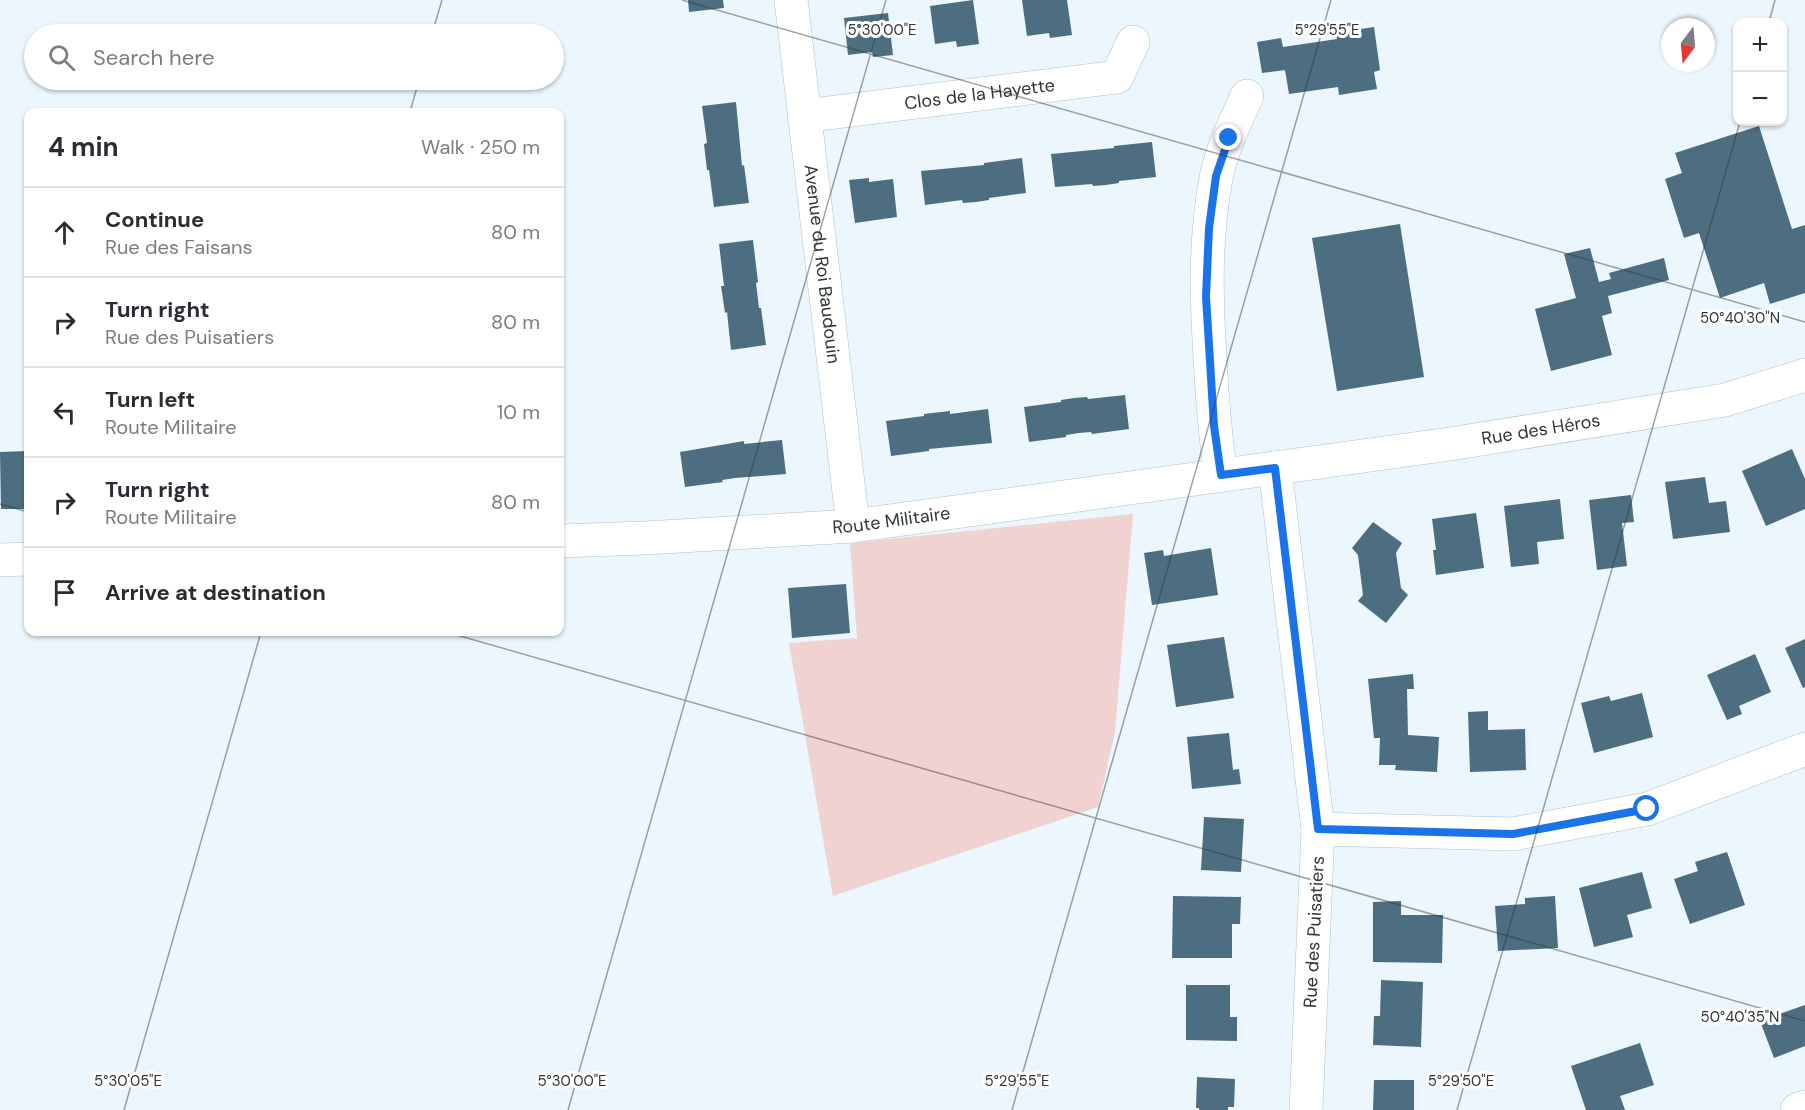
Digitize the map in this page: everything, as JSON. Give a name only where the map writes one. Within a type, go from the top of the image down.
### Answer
[{"type":"street","name":"Avenue du Roi Baudouin","points":[[791,0],[853,526]]},
{"type":"street","name":"Clos de la Hayette","points":[[804,116],[1117,77],[1133,42]]},
{"type":"street","points":[[1221,475],[1214,426],[1206,297],[1209,228],[1216,176],[1247,96]]},
{"type":"street","name":"Rue des Héros","points":[[1275,468],[1450,444],[1725,400],[1805,375]]},
{"type":"street","name":"Route Militaire","points":[[564,541],[853,526],[1275,468]]},
{"type":"street","name":"Rue des Puisatiers","points":[[1275,468],[1318,829],[1306,1110]]},
{"type":"street","points":[[0,560],[24,559]]},
{"type":"street","points":[[1318,829],[1513,834],[1647,809],[1805,749]]},
{"type":"street","points":[[1797,1110],[1805,1107]]},
{"type":"shaded area","points":[[1133,514],[1115,732],[1098,807],[833,896],[789,643],[857,638],[850,543]]},
{"type":"building","points":[[688,0],[723,0],[724,8],[689,12]]},
{"type":"building","points":[[973,0],[979,44],[957,47],[956,41],[935,44],[930,6]]},
{"type":"building","points":[[1022,0],[1067,0],[1072,35],[1050,38],[1049,33],[1027,36]]},
{"type":"building","points":[[888,13],[893,55],[873,57],[872,52],[848,55],[844,18]]},
{"type":"building","points":[[1374,27],[1380,70],[1374,72],[1377,89],[1339,95],[1338,87],[1289,94],[1285,70],[1262,73],[1257,42],[1281,38],[1283,47],[1337,39],[1335,33]]},
{"type":"building","points":[[736,102],[742,166],[744,165],[749,203],[714,207],[709,170],[707,170],[704,144],[707,143],[702,106]]},
{"type":"building","points":[[1759,126],[1792,229],[1805,225],[1805,293],[1770,304],[1764,283],[1720,298],[1699,233],[1684,238],[1665,179],[1682,173],[1675,153]]},
{"type":"building","points":[[1152,142],[1156,177],[1119,181],[1119,183],[1106,185],[1055,187],[1051,154]]},
{"type":"building","points":[[1022,158],[1026,193],[976,202],[963,203],[962,200],[925,205],[921,171],[984,165],[984,163]]},
{"type":"building","points":[[869,178],[869,182],[893,179],[897,217],[855,223],[849,180]]},
{"type":"building","points":[[1400,224],[1424,377],[1337,391],[1312,238]]},
{"type":"building","points":[[753,240],[759,308],[761,308],[766,345],[731,350],[727,312],[725,313],[721,286],[724,286],[719,244]]},
{"type":"building","points":[[1590,248],[1599,282],[1611,279],[1609,273],[1664,258],[1669,280],[1608,296],[1612,313],[1602,316],[1612,355],[1551,371],[1535,309],[1576,298],[1564,254]]},
{"type":"building","points":[[1125,395],[1129,429],[1092,434],[1091,432],[1079,433],[1029,442],[1024,407],[1074,398],[1087,397],[1088,399]]},
{"type":"building","points":[[988,409],[992,443],[929,449],[929,451],[891,456],[886,421],[924,416],[924,414],[950,411],[950,414]]},
{"type":"building","points":[[782,440],[786,474],[735,478],[722,480],[723,482],[685,487],[680,452],[744,441],[744,444]]},
{"type":"building","points":[[1792,449],[1805,479],[1805,509],[1766,526],[1742,471]]},
{"type":"building","points":[[24,451],[24,509],[1,509],[0,452]]},
{"type":"building","points":[[1705,477],[1709,503],[1726,501],[1730,532],[1673,539],[1665,482]]},
{"type":"building","points":[[1631,495],[1634,522],[1622,523],[1627,566],[1597,570],[1589,500]]},
{"type":"building","points":[[1560,499],[1564,539],[1537,542],[1539,564],[1511,567],[1504,506]]},
{"type":"building","points":[[1476,513],[1484,568],[1436,575],[1432,519]]},
{"type":"building","points":[[1373,522],[1402,543],[1396,553],[1401,588],[1408,595],[1386,623],[1358,601],[1363,595],[1358,555],[1352,548]]},
{"type":"building","points":[[1211,548],[1218,595],[1152,605],[1144,553],[1163,550],[1164,556]]},
{"type":"building","points":[[846,584],[850,633],[792,638],[788,588]]},
{"type":"building","points":[[1224,637],[1234,698],[1176,707],[1167,645]]},
{"type":"building","points":[[1805,639],[1805,687],[1803,688],[1785,648]]},
{"type":"building","points":[[1755,654],[1771,692],[1739,706],[1742,714],[1727,720],[1707,675]]},
{"type":"building","points":[[1413,674],[1414,689],[1407,689],[1408,735],[1439,737],[1437,772],[1395,770],[1396,765],[1379,765],[1380,738],[1374,738],[1368,679]]},
{"type":"building","points":[[1642,693],[1653,737],[1594,753],[1581,703],[1609,696],[1611,701]]},
{"type":"building","points":[[1488,711],[1488,730],[1525,729],[1526,770],[1470,772],[1468,712]]},
{"type":"building","points":[[1229,733],[1233,770],[1239,769],[1241,784],[1192,789],[1187,737]]},
{"type":"building","points":[[1204,817],[1244,819],[1241,872],[1201,870]]},
{"type":"building","points":[[1727,852],[1745,905],[1690,924],[1674,879],[1698,871],[1695,862]]},
{"type":"building","points":[[1642,872],[1652,908],[1627,915],[1633,937],[1594,947],[1579,888]]},
{"type":"building","points":[[1173,896],[1241,897],[1240,924],[1232,924],[1232,958],[1172,958]]},
{"type":"building","points":[[1555,896],[1558,948],[1498,951],[1495,906],[1525,904],[1525,898]]},
{"type":"building","points":[[1401,901],[1401,915],[1443,915],[1442,963],[1373,962],[1373,902]]},
{"type":"building","points":[[1381,980],[1423,982],[1421,1047],[1373,1045],[1374,1016],[1380,1016]]},
{"type":"building","points":[[1186,985],[1230,985],[1230,1017],[1237,1017],[1237,1041],[1186,1040]]},
{"type":"building","points":[[1805,1005],[1805,1046],[1774,1058],[1760,1021]]},
{"type":"building","points":[[1640,1043],[1654,1085],[1620,1096],[1625,1110],[1586,1110],[1571,1066]]},
{"type":"building","points":[[1197,1077],[1235,1079],[1234,1107],[1228,1107],[1228,1110],[1199,1110],[1196,1108]]},
{"type":"building","points":[[1374,1080],[1414,1080],[1414,1110],[1373,1110]]},
{"type":"route","points":[[1229,138],[1216,176],[1209,228],[1206,297],[1214,426],[1221,475],[1275,468],[1318,829],[1513,834],[1647,809]]}]
